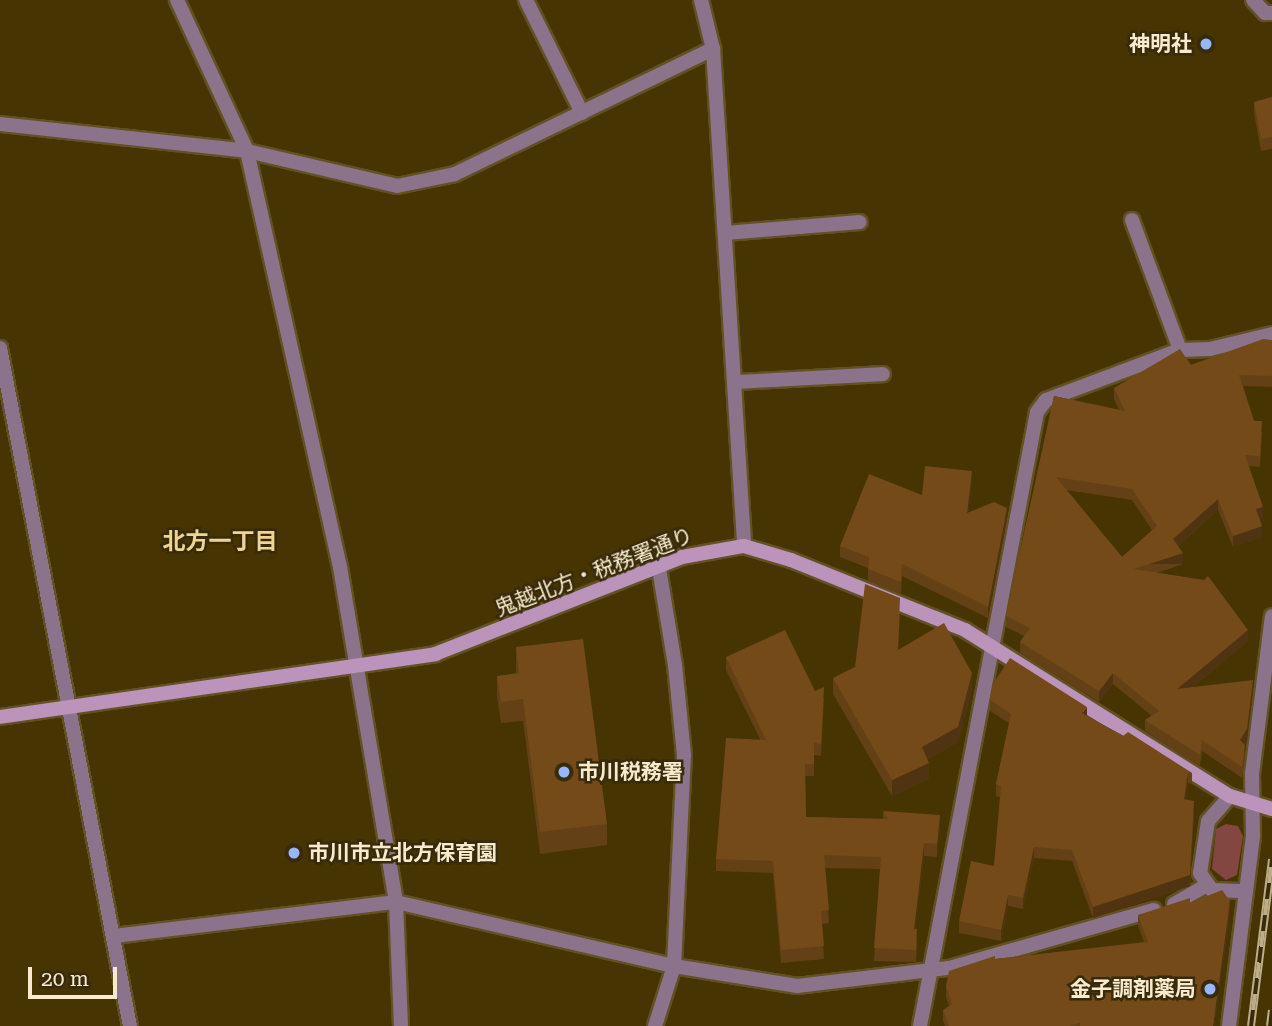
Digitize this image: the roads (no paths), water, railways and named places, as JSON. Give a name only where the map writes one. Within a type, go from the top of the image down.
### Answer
[{"type":"street","points":[[177,0],[247,151],[358,665],[396,902],[401,1026]]},
{"type":"street","points":[[526,0],[582,113]]},
{"type":"street","points":[[701,0],[713,49],[737,382],[744,547]]},
{"type":"street","points":[[1253,0],[1265,13],[1272,13]]},
{"type":"street","points":[[0,124],[247,151],[397,186],[455,174],[713,49]]},
{"type":"street","points":[[1132,220],[1180,351]]},
{"type":"street","points":[[726,233],[860,222]]},
{"type":"street","points":[[920,1026],[928,972],[1037,412],[1046,400],[1180,351],[1210,349],[1272,334]]},
{"type":"street","points":[[0,348],[66,708],[130,1026]]},
{"type":"street","points":[[737,382],[883,374]]},
{"type":"street","name":"鬼越北方・税務署通り","points":[[0,717],[358,665],[467,644],[704,550],[744,547],[791,560],[992,645],[1230,796],[1272,808]]},
{"type":"street","points":[[655,1026],[674,966],[684,755],[676,665],[659,568]]},
{"type":"street","points":[[1229,1026],[1246,891],[1252,804],[1272,616]]},
{"type":"street","points":[[1205,886],[1200,873],[1208,821],[1230,796]]},
{"type":"street","points":[[114,936],[396,902],[674,966],[797,986],[928,972],[1119,922],[1189,899],[1205,886],[1246,891]]},
{"type":"railway","points":[[1251,1026],[1272,859]]},
{"type":"railway","points":[[1270,1026],[1272,1010]]},
{"type":"place","name":"神明社","points":[[1206,44]]},
{"type":"place","name":"市川税務署","points":[[564,772]]},
{"type":"place","name":"市川市立北方保育園","points":[[294,853]]},
{"type":"place","name":"金子調剤薬局","points":[[1210,989]]},
{"type":"district","name":"北方一丁目","points":[[220,542]]}]
